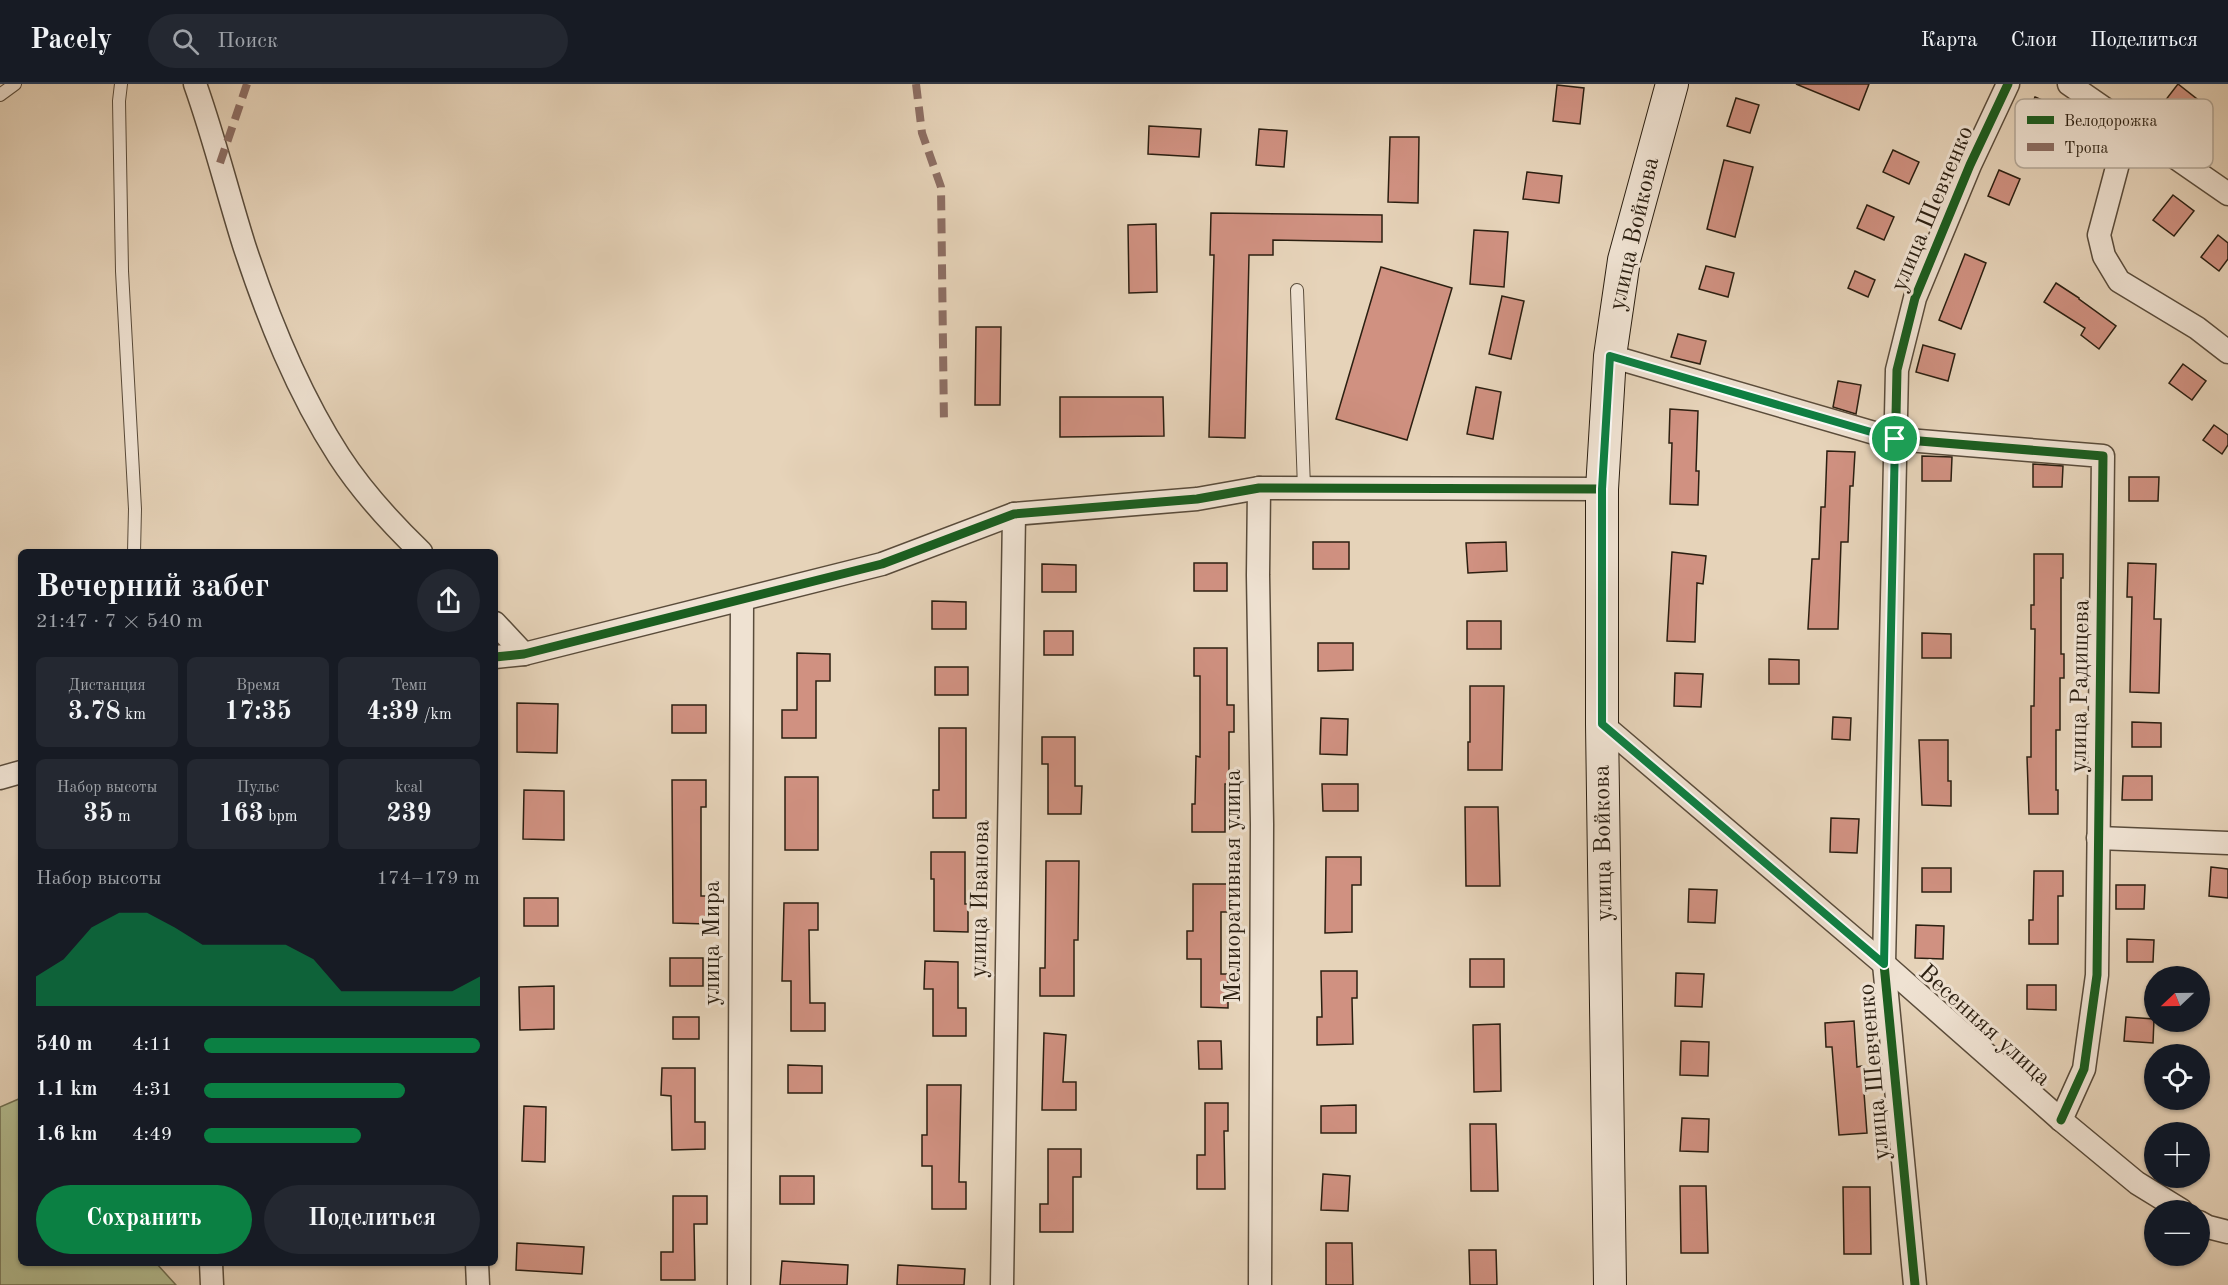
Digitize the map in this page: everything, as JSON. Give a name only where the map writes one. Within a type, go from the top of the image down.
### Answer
[{"type":"main road","name":"улица Войкова","points":[[1610,1285],[1602,724],[1602,489],[1610,356],[1624,260],[1672,84]]},
{"type":"street","points":[[195,84],[244,245],[272,323],[309,404],[339,456],[378,506],[418,549]]},
{"type":"street","name":"улица Шевченко","points":[[1915,1285],[1884,964],[1897,370],[1915,298],[1970,165],[2008,84]]},
{"type":"street","points":[[2069,84],[2090,99]]},
{"type":"street","points":[[2117,168],[2099,235],[2104,256],[2119,281],[2197,328],[2228,352]]},
{"type":"street","points":[[2190,168],[2228,194]]},
{"type":"street","points":[[1610,356],[1895,439]]},
{"type":"street","name":"улица Радищева","points":[[1895,439],[2103,456],[2097,975],[2084,1069],[2061,1120]]},
{"type":"street","points":[[498,657],[524,654],[882,564],[1014,514],[1197,499],[1259,488],[1602,489]]},
{"type":"street","name":"Мелиоративная улица","points":[[1259,488],[1262,824],[1260,1285]]},
{"type":"street","name":"улица Иванова","points":[[1002,1285],[1014,514]]},
{"type":"street","name":"улица Мира","points":[[739,1285],[742,601]]},
{"type":"street","points":[[498,626],[524,654]]},
{"type":"street","name":"Весенняя улица","points":[[1602,724],[1884,964],[2061,1120],[2137,1183],[2165,1200]]},
{"type":"street","points":[[0,778],[18,773]]},
{"type":"street","points":[[2098,838],[2228,843]]},
{"type":"street","points":[[2210,1228],[2228,1232]]},
{"type":"street","points":[[211,1266],[212,1285]]},
{"type":"street","points":[[477,1266],[477,1285]]},
{"type":"lane","points":[[0,95],[15,84]]},
{"type":"lane","points":[[121,84],[118,101],[122,272],[135,509],[134,549]]},
{"type":"lane","points":[[1297,290],[1304,488]]},
{"type":"green space","points":[[18,1099],[18,1266],[159,1266],[176,1285],[0,1285],[0,1107]]},
{"type":"building","points":[[1796,84],[1869,84],[1859,110]]},
{"type":"building","points":[[2178,84],[2197,99],[2166,99]]},
{"type":"building","points":[[1557,85],[1584,88],[1580,124],[1553,121]]},
{"type":"building","points":[[1736,98],[1759,105],[1750,133],[1727,126]]},
{"type":"building","points":[[1149,126],[1201,129],[1199,157],[1148,154]]},
{"type":"building","points":[[1259,129],[1287,131],[1284,167],[1256,165]]},
{"type":"building","points":[[1390,137],[1419,137],[1418,203],[1388,202]]},
{"type":"building","points":[[1893,150],[1919,162],[1909,184],[1883,172]]},
{"type":"building","points":[[1724,160],[1753,167],[1735,237],[1707,229]]},
{"type":"building","points":[[1999,170],[2020,179],[2009,205],[1988,196]]},
{"type":"building","points":[[1527,172],[1562,176],[1559,203],[1523,199]]},
{"type":"building","points":[[2173,195],[2194,211],[2174,236],[2153,220]]},
{"type":"building","points":[[1867,205],[1894,217],[1884,240],[1857,228]]},
{"type":"building","points":[[1211,213],[1382,215],[1382,242],[1273,240],[1273,255],[1249,255],[1245,438],[1209,437],[1214,255],[1210,255]]},
{"type":"building","points":[[1156,224],[1157,292],[1129,293],[1128,225]]},
{"type":"building","points":[[1474,230],[1508,232],[1504,287],[1470,284]]},
{"type":"building","points":[[2218,235],[2228,243],[2228,259],[2219,271],[2201,257]]},
{"type":"building","points":[[1965,254],[1986,263],[1961,329],[1939,320]]},
{"type":"building","points":[[1706,266],[1734,273],[1728,297],[1699,289]]},
{"type":"building","points":[[1381,267],[1452,288],[1407,440],[1336,419]]},
{"type":"building","points":[[1855,271],[1875,280],[1868,297],[1848,288]]},
{"type":"building","points":[[2056,283],[2116,326],[2099,349],[2081,335],[2085,328],[2044,302]]},
{"type":"building","points":[[1502,296],[1524,301],[1511,359],[1489,354]]},
{"type":"building","points":[[976,327],[1001,327],[1000,405],[975,405]]},
{"type":"building","points":[[1678,334],[1706,341],[1700,364],[1671,357]]},
{"type":"building","points":[[1923,345],[1955,354],[1948,381],[1916,372]]},
{"type":"building","points":[[2183,364],[2206,381],[2192,400],[2169,383]]},
{"type":"building","points":[[1838,381],[1861,385],[1856,414],[1833,407]]},
{"type":"building","points":[[1476,387],[1501,392],[1493,439],[1467,434]]},
{"type":"building","points":[[1060,397],[1163,397],[1164,436],[1060,437]]},
{"type":"building","points":[[1670,409],[1698,411],[1696,471],[1699,471],[1698,505],[1670,504],[1672,443],[1669,443]]},
{"type":"building","points":[[2214,425],[2228,435],[2228,445],[2222,454],[2203,440]]},
{"type":"building","points":[[1827,451],[1855,452],[1853,486],[1850,486],[1848,542],[1841,542],[1838,629],[1808,629],[1812,559],[1819,559],[1821,507],[1825,507]]},
{"type":"building","points":[[1922,456],[1952,457],[1951,481],[1922,481]]},
{"type":"building","points":[[2033,464],[2063,466],[2062,487],[2033,487]]},
{"type":"building","points":[[2129,477],[2159,477],[2158,501],[2129,501]]},
{"type":"building","points":[[1313,542],[1349,542],[1349,569],[1313,569]]},
{"type":"building","points":[[1506,542],[1507,571],[1468,573],[1466,543]]},
{"type":"building","points":[[1672,552],[1706,556],[1703,584],[1697,583],[1695,642],[1667,641]]},
{"type":"building","points":[[2034,554],[2063,554],[2061,654],[2064,654],[2064,678],[2060,678],[2060,730],[2056,730],[2058,814],[2029,814],[2027,757],[2031,757],[2031,706],[2034,706],[2035,629],[2031,629],[2031,605],[2034,605]]},
{"type":"building","points":[[1194,563],[1227,563],[1227,591],[1194,591]]},
{"type":"building","points":[[2128,563],[2156,564],[2154,619],[2161,619],[2159,693],[2130,692],[2132,597],[2127,597]]},
{"type":"building","points":[[1042,564],[1076,565],[1076,592],[1042,592]]},
{"type":"building","points":[[932,601],[966,602],[966,629],[932,629]]},
{"type":"building","points":[[1467,621],[1501,621],[1501,649],[1467,649]]},
{"type":"building","points":[[1044,631],[1073,631],[1073,655],[1044,655]]},
{"type":"building","points":[[1922,633],[1951,634],[1951,658],[1922,658]]},
{"type":"building","points":[[1318,643],[1353,643],[1353,670],[1318,671]]},
{"type":"building","points":[[1194,648],[1227,648],[1227,705],[1234,705],[1234,732],[1229,732],[1229,784],[1225,784],[1225,832],[1192,832],[1196,756],[1200,757],[1200,676],[1194,676]]},
{"type":"building","points":[[797,653],[830,654],[830,681],[816,681],[816,738],[782,738],[782,710],[797,710]]},
{"type":"building","points":[[1769,659],[1799,660],[1799,684],[1769,684]]},
{"type":"building","points":[[935,667],[968,667],[968,695],[935,695]]},
{"type":"building","points":[[1675,673],[1703,674],[1701,707],[1674,706]]},
{"type":"building","points":[[1470,686],[1504,686],[1502,770],[1468,770]]},
{"type":"building","points":[[517,703],[558,704],[557,753],[517,752]]},
{"type":"building","points":[[672,705],[706,705],[706,733],[672,733]]},
{"type":"building","points":[[1833,717],[1851,718],[1850,740],[1832,739]]},
{"type":"building","points":[[1321,718],[1348,719],[1347,755],[1320,754]]},
{"type":"building","points":[[2132,722],[2161,723],[2161,747],[2132,747]]},
{"type":"building","points":[[939,728],[966,728],[966,818],[933,818],[933,790],[939,790]]},
{"type":"building","points":[[1042,737],[1075,737],[1075,786],[1082,786],[1081,814],[1048,814],[1048,764],[1042,764]]},
{"type":"building","points":[[1919,740],[1948,740],[1948,781],[1951,781],[1951,806],[1922,805]]},
{"type":"building","points":[[2123,776],[2152,776],[2152,800],[2122,800]]},
{"type":"building","points":[[785,777],[818,777],[818,850],[785,850]]},
{"type":"building","points":[[672,780],[706,780],[706,807],[701,807],[701,896],[707,896],[707,924],[673,923]]},
{"type":"building","points":[[1322,784],[1358,784],[1358,811],[1323,811]]},
{"type":"building","points":[[524,790],[564,791],[564,840],[523,839]]},
{"type":"building","points":[[1465,807],[1498,807],[1500,886],[1466,886]]},
{"type":"building","points":[[1831,818],[1859,819],[1857,853],[1830,852]]},
{"type":"building","points":[[931,852],[965,852],[965,904],[968,904],[968,932],[934,931],[934,879],[931,879]]},
{"type":"building","points":[[1326,857],[1361,857],[1361,885],[1352,885],[1352,932],[1325,933]]},
{"type":"building","points":[[1046,861],[1079,861],[1078,940],[1074,940],[1074,996],[1040,996],[1040,968],[1045,968]]},
{"type":"building","points":[[2211,867],[2228,869],[2228,898],[2209,896]]},
{"type":"building","points":[[1922,868],[1951,868],[1951,892],[1922,892]]},
{"type":"building","points":[[2034,871],[2063,871],[2063,896],[2058,896],[2058,944],[2029,944],[2029,920],[2033,920]]},
{"type":"building","points":[[1193,884],[1227,884],[1227,912],[1221,912],[1221,974],[1228,974],[1228,1008],[1201,1007],[1201,959],[1187,959],[1187,931],[1193,931]]},
{"type":"building","points":[[2116,885],[2145,885],[2144,909],[2116,909]]},
{"type":"building","points":[[1689,889],[1717,890],[1715,923],[1688,922]]},
{"type":"building","points":[[524,898],[558,898],[558,926],[524,926]]},
{"type":"building","points":[[784,903],[818,903],[818,930],[809,930],[810,1003],[825,1003],[825,1031],[791,1031],[791,981],[782,981]]},
{"type":"building","points":[[1916,925],[1944,926],[1943,959],[1915,958]]},
{"type":"building","points":[[2127,939],[2154,940],[2153,962],[2127,962]]},
{"type":"building","points":[[670,958],[703,958],[703,986],[670,986]]},
{"type":"building","points":[[1470,959],[1504,959],[1504,987],[1470,987]]},
{"type":"building","points":[[925,961],[958,962],[958,1008],[966,1008],[966,1036],[933,1036],[933,989],[924,989]]},
{"type":"building","points":[[1321,971],[1357,971],[1357,998],[1352,998],[1353,1044],[1317,1045],[1317,1017],[1322,1017]]},
{"type":"building","points":[[1676,973],[1704,974],[1702,1007],[1675,1006]]},
{"type":"building","points":[[2027,985],[2056,985],[2056,1010],[2027,1009]]},
{"type":"building","points":[[554,986],[554,1029],[520,1030],[519,987]]},
{"type":"building","points":[[673,1017],[699,1017],[699,1039],[673,1039]]},
{"type":"building","points":[[2126,1017],[2144,1018],[2144,1032],[2153,1032],[2153,1043],[2124,1041]]},
{"type":"building","points":[[1854,1021],[1857,1067],[1862,1066],[1867,1133],[1839,1135],[1832,1047],[1826,1047],[1825,1023]]},
{"type":"building","points":[[1500,1024],[1501,1091],[1474,1092],[1473,1025]]},
{"type":"building","points":[[1044,1033],[1066,1035],[1063,1082],[1076,1082],[1076,1110],[1042,1110]]},
{"type":"building","points":[[1198,1041],[1221,1041],[1222,1069],[1199,1069]]},
{"type":"building","points":[[1681,1041],[1709,1042],[1708,1076],[1680,1075]]},
{"type":"building","points":[[788,1065],[822,1066],[822,1093],[788,1093]]},
{"type":"building","points":[[662,1068],[695,1068],[695,1122],[705,1122],[705,1149],[672,1150],[671,1096],[661,1095]]},
{"type":"building","points":[[927,1085],[961,1085],[959,1182],[966,1182],[966,1209],[932,1209],[932,1166],[922,1166],[922,1135],[927,1135]]},
{"type":"building","points":[[1205,1103],[1228,1103],[1228,1131],[1224,1131],[1225,1189],[1197,1189],[1197,1155],[1205,1155]]},
{"type":"building","points":[[1356,1105],[1356,1133],[1321,1133],[1321,1106]]},
{"type":"building","points":[[524,1106],[546,1107],[545,1162],[522,1161]]},
{"type":"building","points":[[1682,1118],[1709,1119],[1708,1152],[1680,1151]]},
{"type":"building","points":[[1470,1124],[1496,1124],[1498,1191],[1471,1191]]},
{"type":"building","points":[[1048,1149],[1081,1149],[1081,1177],[1073,1177],[1073,1232],[1040,1232],[1040,1204],[1048,1204]]},
{"type":"building","points":[[1323,1174],[1350,1176],[1348,1211],[1321,1210]]},
{"type":"building","points":[[780,1176],[814,1176],[814,1204],[780,1204]]},
{"type":"building","points":[[1680,1186],[1706,1186],[1708,1253],[1681,1253]]},
{"type":"building","points":[[1843,1187],[1870,1187],[1871,1254],[1844,1254]]},
{"type":"building","points":[[673,1196],[707,1196],[707,1224],[694,1224],[695,1280],[661,1280],[661,1252],[673,1252]]},
{"type":"building","points":[[517,1243],[584,1247],[582,1274],[516,1270]]},
{"type":"building","points":[[1326,1243],[1352,1243],[1353,1285],[1326,1285]]},
{"type":"building","points":[[1469,1250],[1496,1250],[1497,1285],[1470,1285]]},
{"type":"building","points":[[782,1261],[848,1265],[847,1285],[780,1285]]},
{"type":"building","points":[[898,1265],[965,1269],[964,1285],[897,1285]]},
{"type":"marked path","points":[[220,163],[247,84]]},
{"type":"marked path","points":[[916,84],[922,133],[941,187],[944,424]]},
{"type":"cycle path","points":[[1915,1285],[1884,964],[1897,370],[1915,298],[1970,165],[2008,84]]},
{"type":"cycle path","points":[[1610,356],[1895,439],[2103,456],[2097,975],[2084,1069],[2061,1120]]},
{"type":"cycle path","points":[[498,657],[524,654],[882,564],[1014,514],[1197,499],[1259,488],[1602,489]]},
{"type":"route","points":[[1610,356],[1895,439],[1884,964],[1602,724],[1602,489],[1610,356]]}]
